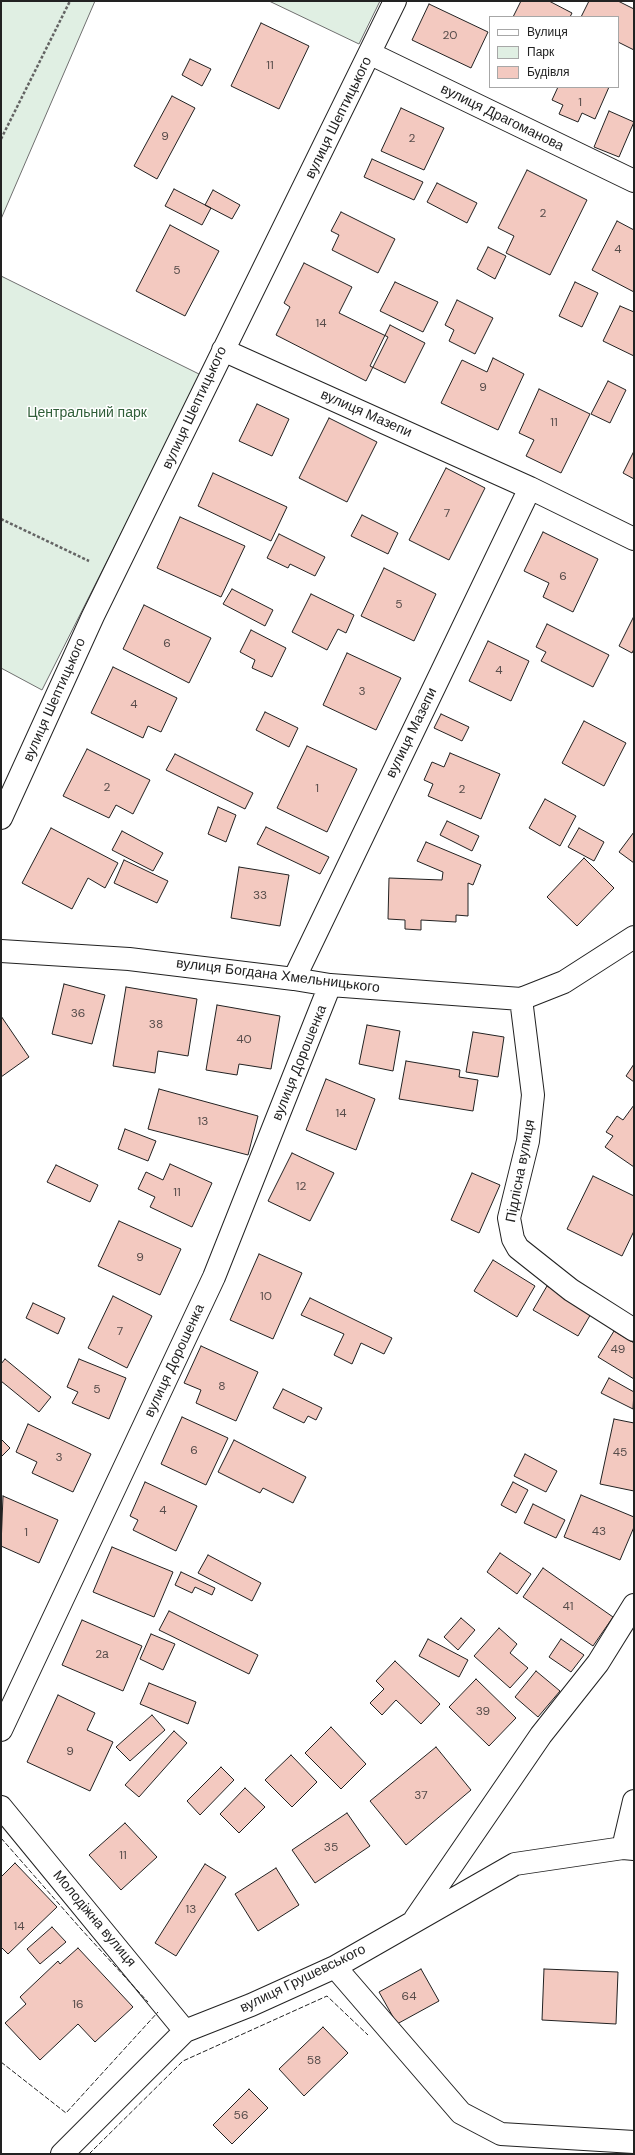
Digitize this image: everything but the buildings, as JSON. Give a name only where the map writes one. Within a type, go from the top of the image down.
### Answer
[{"type":"street","name":"вулиця Шептицького","points":[[1,818],[114,573],[396,1]]},
{"type":"street","name":"вулиця Драгоманова","points":[[371,54],[634,181]]},
{"type":"street","name":"вулиця Мазепи","points":[[223,350],[530,488],[634,539]]},
{"type":"street","name":"вулиця Мазепи","points":[[294,979],[530,488]]},
{"type":"street","name":"вулиця Богдана Хмельницького","points":[[1,951],[129,959],[294,979],[330,985],[521,999],[564,982],[634,937]]},
{"type":"street","name":"вулиця Дорошенка","points":[[1,1730],[214,1277],[330,985]]},
{"type":"street","name":"Підлісна вулиця","points":[[521,999],[533,1095],[532,1120],[528,1141],[509,1218],[513,1239],[518,1248],[571,1290],[634,1330]]},
{"type":"street","points":[[413,1922],[541,1735],[598,1662],[634,1605]]},
{"type":"street","name":"вулиця Грушевського","points":[[62,2154],[185,2031],[251,2005],[335,1967],[515,1864],[629,1848],[634,1801]]},
{"type":"street","name":"Молодіжна вулиця","points":[[1,1807],[185,2031]]},
{"type":"street","points":[[335,1967],[461,2113],[501,2134],[634,2142]]},
{"type":"path","points":[[1,139],[70,1]]},
{"type":"path","points":[[1,519],[114,573]]},
{"type":"green space","points":[[1,1],[95,1],[1,219]]},
{"type":"green space","points":[[269,1],[380,1],[359,44]]},
{"type":"green space","name":"Центральний парк","points":[[1,276],[201,375],[42,690],[1,668]]},
{"type":"fence","points":[[1,1838],[148,2002]]},
{"type":"fence","points":[[89,2154],[183,2061],[327,1996],[368,2035]]},
{"type":"fence","points":[[1,2062],[66,2113],[158,2012]]}]
